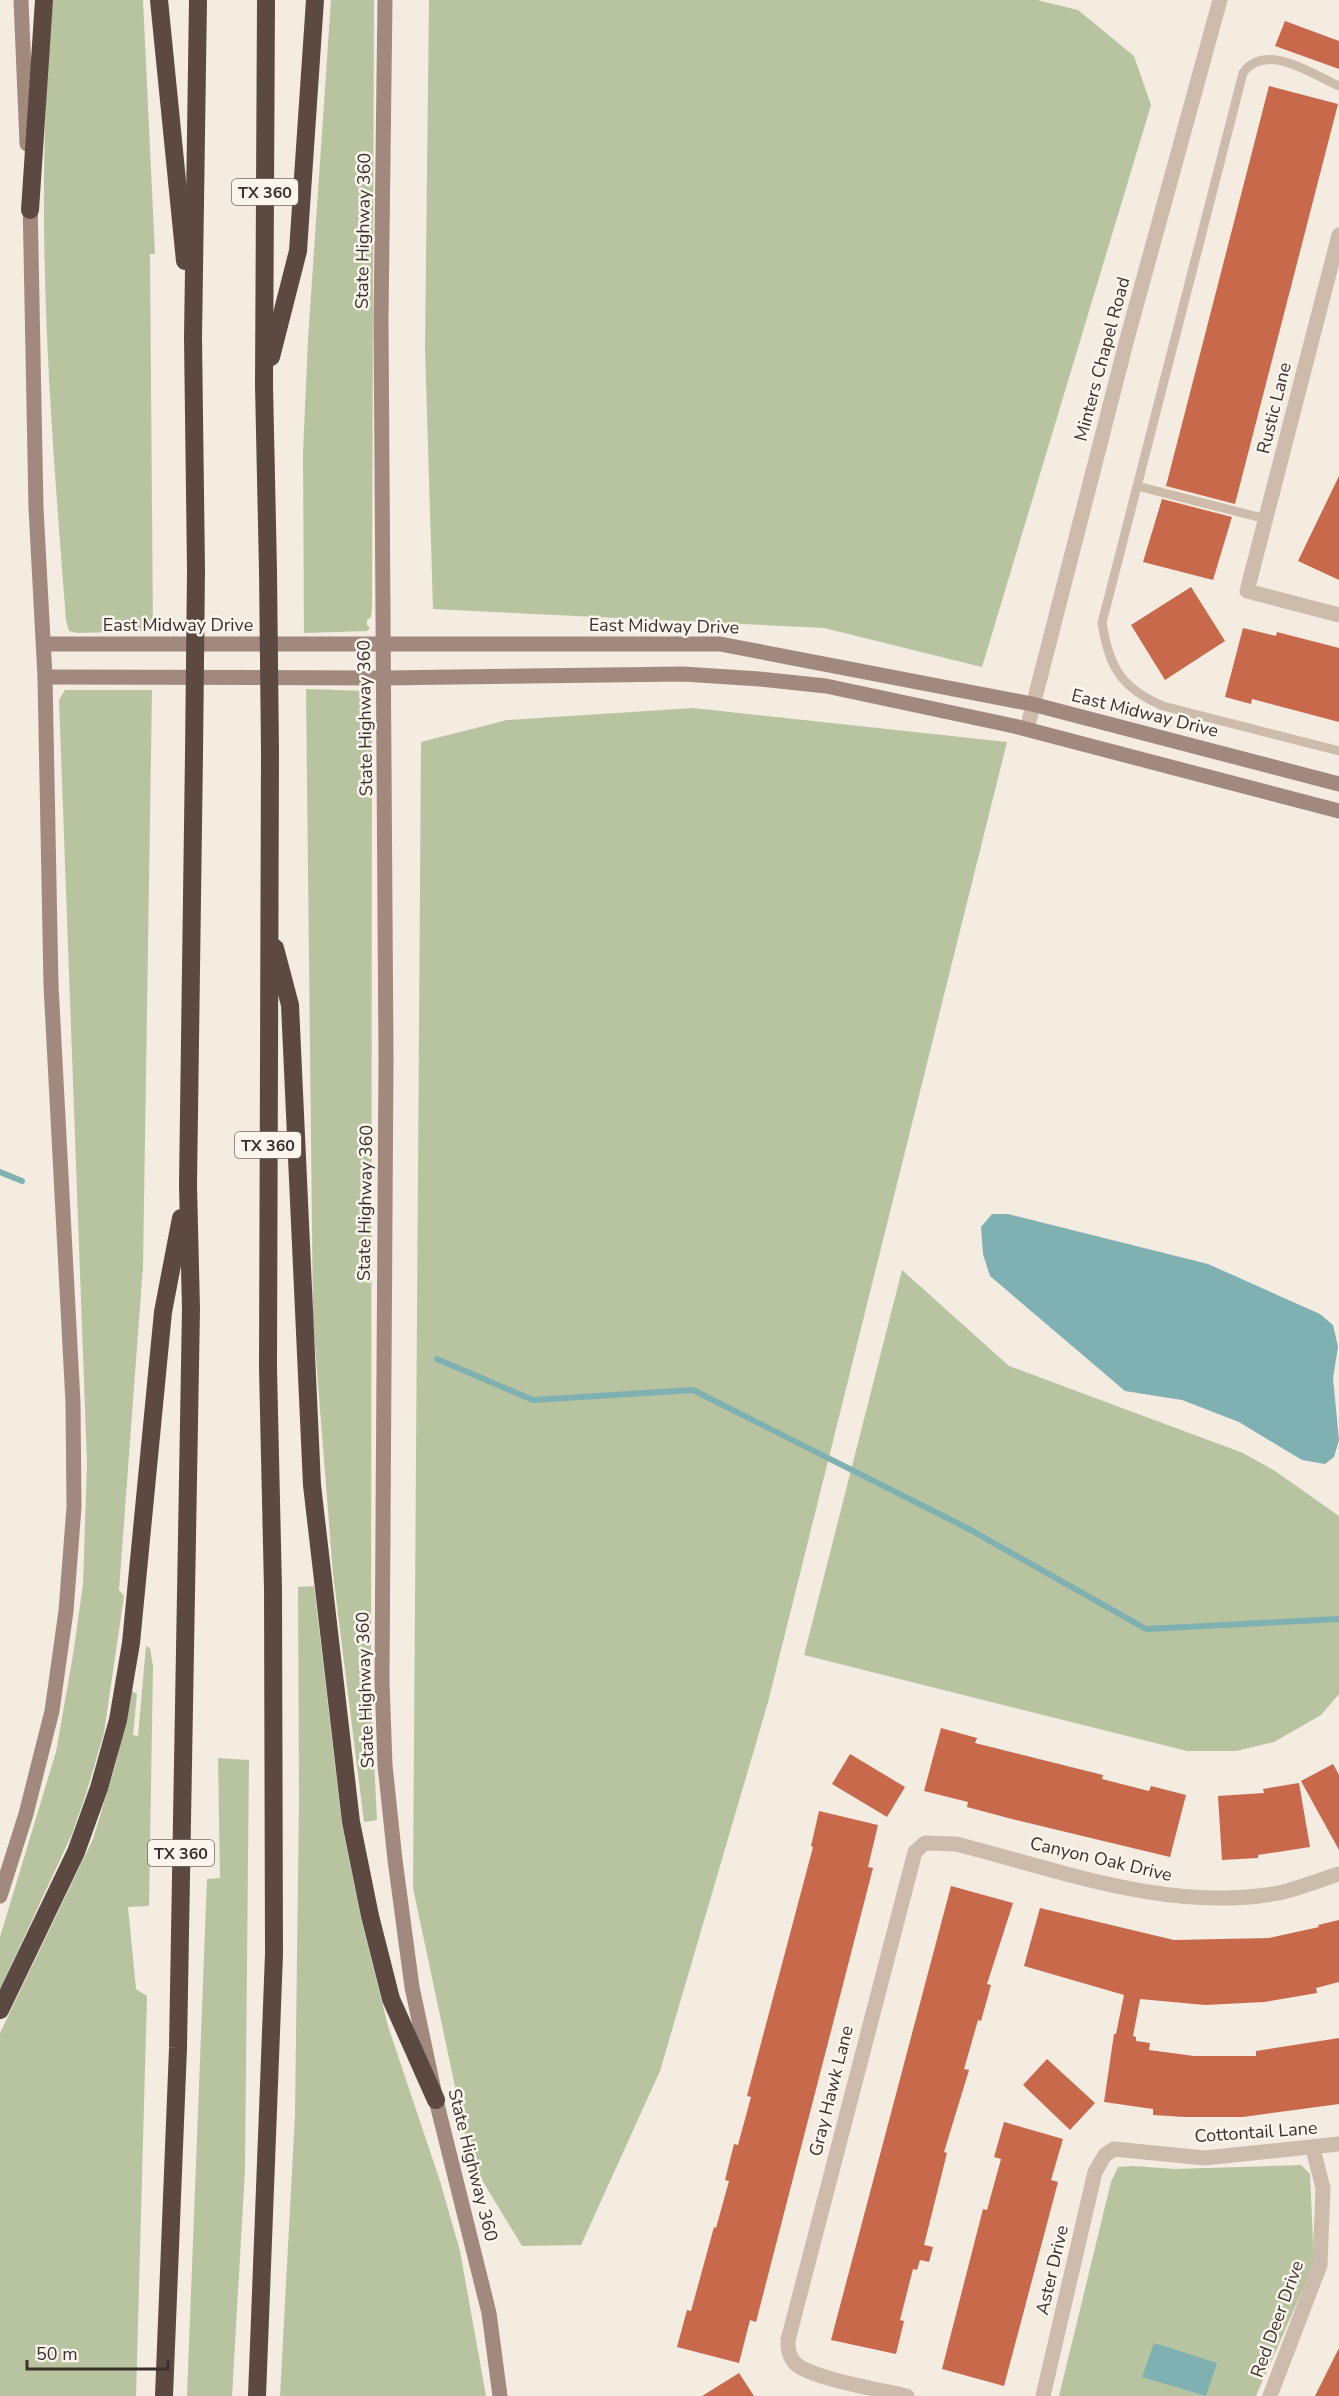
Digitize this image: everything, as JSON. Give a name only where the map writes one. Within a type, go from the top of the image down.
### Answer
[{"type":"highway","points":[[30,210],[44,0]]},
{"type":"highway","points":[[159,0],[194,338]]},
{"type":"highway","name":"TX 360","points":[[164,2396],[178,2048],[191,1309],[188,1185],[196,570],[194,338],[198,0]]},
{"type":"highway","name":"TX 360","points":[[257,2396],[274,1954],[273,1589],[268,1368],[270,752],[264,385],[266,0]]},
{"type":"highway","points":[[264,385],[298,251],[315,0]]},
{"type":"highway","points":[[269,923],[290,1005],[312,1485],[351,1822],[370,1916],[391,1999],[436,2100]]},
{"type":"highway","points":[[0,2010],[76,1852],[99,1788],[118,1720],[131,1643],[163,1312],[188,1185]]},
{"type":"main road","points":[[0,1896],[26,1814],[52,1711],[66,1611],[74,1507],[73,1403],[51,985],[44,644],[36,508],[30,210],[21,0]]},
{"type":"main road","name":"State Highway 360","points":[[385,0],[381,319],[386,1059],[382,1683],[386,1765],[395,1860],[412,1987],[436,2100],[489,2313],[500,2396]]},
{"type":"main road","name":"East Midway Drive","points":[[44,644],[720,644],[1032,704],[1339,784]]},
{"type":"main road","points":[[45,677],[384,678],[683,674],[760,680],[826,687],[1027,729],[1339,812]]},
{"type":"street","name":"Minters Chapel Road","points":[[1027,729],[1127,339],[1220,0]]},
{"type":"street","name":"Rustic Lane","points":[[1339,235],[1247,591],[1339,615]]},
{"type":"street","name":"Canyon Oak Drive","points":[[925,1843],[935,1841],[956,1844],[1141,1891],[1197,1898],[1278,1893],[1339,1874]]},
{"type":"street","name":"Gray Hawk Lane","points":[[907,2396],[816,2374],[798,2366],[789,2355],[789,2333],[909,1869],[915,1852],[925,1843]]},
{"type":"street","name":"Cottontail Lane","points":[[1105,2156],[1113,2149],[1205,2158],[1313,2149],[1339,2144]]},
{"type":"street","name":"Red Deer Drive","points":[[1270,2396],[1320,2265],[1323,2188],[1313,2149]]},
{"type":"street","name":"Aster Drive","points":[[1043,2396],[1095,2172],[1105,2156]]},
{"type":"lane","points":[[1339,86],[1274,58],[1261,58],[1250,64],[1243,73],[1102,623],[1106,649],[1119,676],[1139,696],[1163,706],[1339,751]]},
{"type":"lane","points":[[1137,486],[1266,519]]},
{"type":"green space","points":[[53,0],[143,0],[155,254],[150,254],[153,631],[77,633],[69,631],[66,620],[54,465],[44,233],[44,155]]},
{"type":"green space","points":[[331,0],[374,0],[372,608],[371,617],[367,620],[370,628],[367,631],[304,633],[303,453],[308,339]]},
{"type":"green space","points":[[429,0],[1037,0],[1078,10],[1134,56],[1151,105],[982,667],[824,628],[433,609],[425,348]]},
{"type":"green space","points":[[306,689],[367,691],[372,704],[371,1701],[377,1820],[364,1822],[333,1574],[313,1321]]},
{"type":"green space","points":[[65,690],[152,690],[143,1266],[119,1590],[124,1596],[104,1733],[72,1834],[0,1989],[0,1937],[56,1752],[83,1584],[87,1464],[59,700]]},
{"type":"green space","points":[[693,708],[1007,742],[768,1702],[660,2071],[581,2245],[522,2246],[471,2162],[413,1888],[421,742],[507,720]]},
{"type":"green space","points":[[902,1270],[1009,1366],[1243,1453],[1275,1471],[1339,1516],[1339,1694],[1321,1715],[1274,1742],[1236,1751],[1187,1751],[804,1655]]},
{"type":"green space","points":[[314,1586],[342,1825],[362,1923],[388,2026],[440,2181],[460,2251],[486,2396],[280,2396],[295,2115],[299,1800],[298,1587]]},
{"type":"green space","points":[[146,1646],[150,1648],[153,1666],[149,1906],[128,1907],[136,1989],[147,1996],[136,2396],[0,2396],[0,2033],[93,1839],[116,1763],[132,1691],[137,1694],[133,1735],[138,1736]]},
{"type":"green space","points":[[218,1758],[249,1760],[245,2170],[232,2396],[187,2396],[207,1879],[220,1878]]},
{"type":"green space","points":[[1301,2165],[1310,2174],[1314,2264],[1256,2396],[1059,2396],[1111,2182],[1118,2167],[1176,2169]]},
{"type":"water","points":[[992,1214],[1008,1214],[1208,1264],[1320,1314],[1333,1325],[1338,1347],[1333,1378],[1339,1440],[1334,1457],[1325,1464],[1302,1460],[1239,1422],[1182,1400],[1125,1391],[990,1276],[983,1254],[981,1227]]},
{"type":"water","points":[[1154,2343],[1217,2363],[1206,2396],[1142,2377]]},
{"type":"building","points":[[1285,21],[1339,41],[1339,69],[1275,46]]},
{"type":"building","points":[[1269,86],[1338,104],[1235,504],[1166,486]]},
{"type":"building","points":[[1339,476],[1339,580],[1298,561]]},
{"type":"building","points":[[1162,499],[1232,517],[1213,580],[1143,562]]},
{"type":"building","points":[[1191,587],[1225,641],[1165,680],[1131,625]]},
{"type":"building","points":[[1243,628],[1276,636],[1277,632],[1339,648],[1339,722],[1252,699],[1251,704],[1225,697]]},
{"type":"building","points":[[941,1728],[977,1738],[975,1743],[1103,1775],[1102,1779],[1149,1791],[1151,1786],[1186,1795],[1170,1857],[967,1807],[968,1802],[924,1791]]},
{"type":"building","points":[[850,1754],[905,1787],[887,1817],[832,1784]]},
{"type":"building","points":[[1333,1764],[1339,1775],[1339,1850],[1301,1781]]},
{"type":"building","points":[[1299,1783],[1310,1847],[1258,1855],[1258,1858],[1222,1860],[1218,1796],[1264,1793],[1263,1789]]},
{"type":"building","points":[[819,1811],[878,1825],[868,1867],[873,1868],[756,2322],[750,2320],[739,2363],[677,2347],[687,2310],[691,2311],[729,2181],[725,2180],[734,2144],[738,2145],[751,2097],[747,2096],[813,1847],[811,1846]]},
{"type":"building","points":[[951,1886],[1013,1903],[987,1984],[991,1985],[964,2069],[969,2070],[944,2152],[947,2153],[924,2245],[933,2247],[929,2262],[920,2260],[917,2270],[913,2269],[900,2320],[904,2321],[896,2354],[831,2340]]},
{"type":"building","points":[[1040,1908],[1174,1940],[1269,1938],[1339,1920],[1339,1982],[1316,1988],[1317,1993],[1264,2002],[1205,2005],[1140,1999],[1133,2036],[1136,2037],[1136,2041],[1150,2043],[1149,2050],[1194,2056],[1256,2056],[1256,2051],[1339,2038],[1339,2104],[1243,2117],[1184,2117],[1153,2115],[1153,2109],[1104,2102],[1114,2034],[1116,2034],[1124,1995],[1024,1966]]},
{"type":"building","points":[[1047,2059],[1095,2103],[1070,2130],[1023,2085]]},
{"type":"building","points":[[1004,2122],[1063,2139],[1051,2180],[1058,2182],[1004,2386],[942,2369],[983,2209],[987,2210],[1001,2159],[994,2157]]},
{"type":"building","points":[[1339,2348],[1339,2396],[1315,2396]]},
{"type":"building","points":[[739,2373],[754,2396],[702,2396]]},
{"type":"waterway","points":[[0,1172],[22,1181]]},
{"type":"waterway","points":[[437,1359],[533,1400],[693,1390],[969,1529],[1146,1629],[1339,1619]]}]
